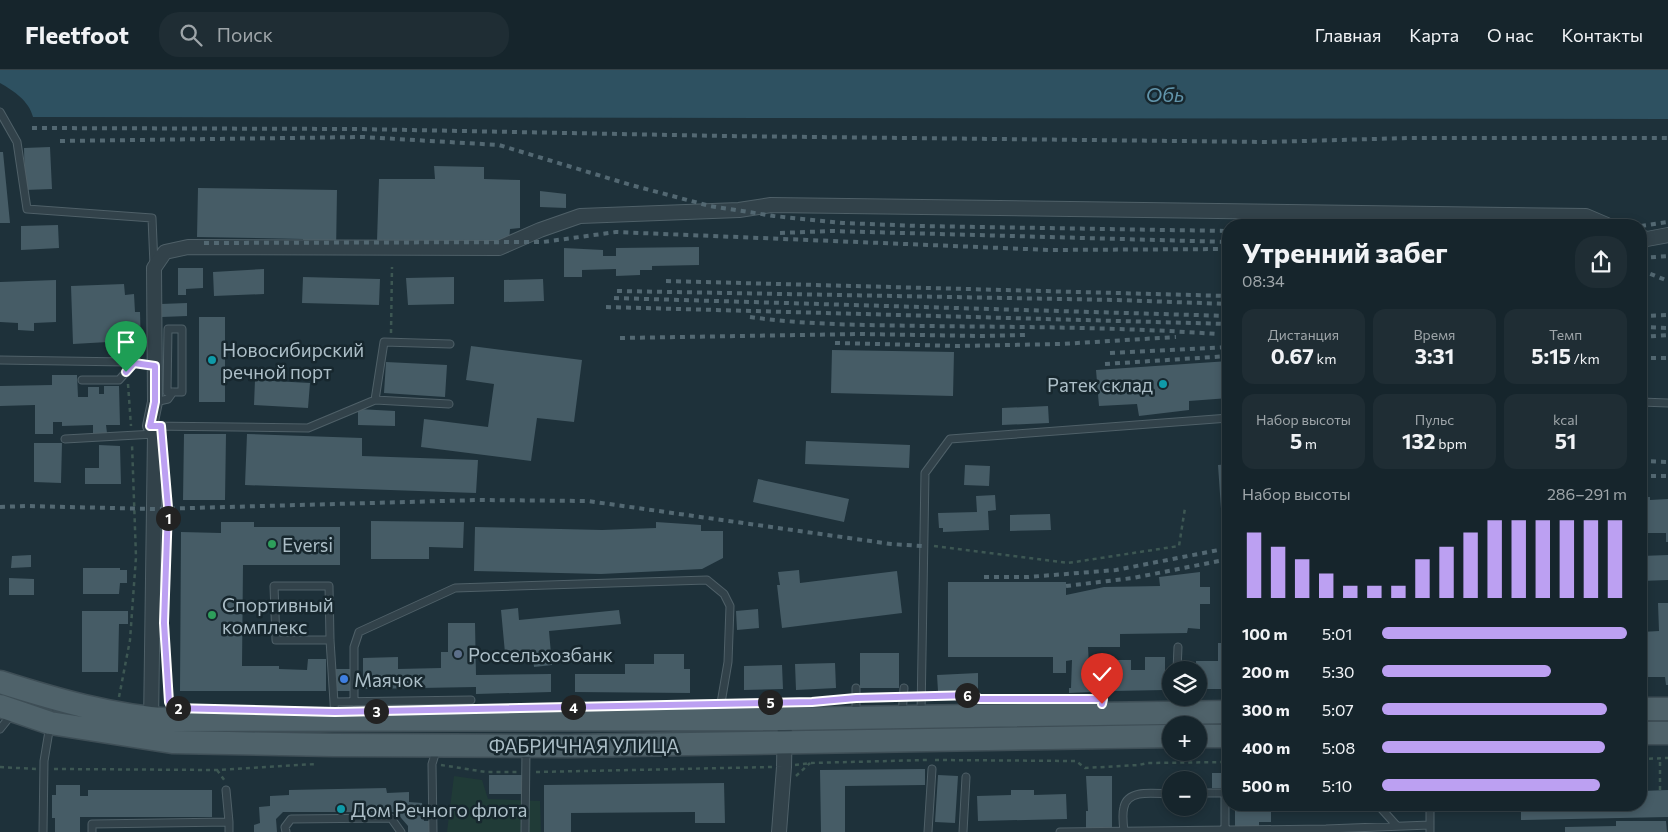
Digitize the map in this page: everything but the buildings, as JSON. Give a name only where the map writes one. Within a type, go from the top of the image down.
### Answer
[{"type":"main road","name":"ФАБРИЧНАЯ УЛИЦА","points":[[0,682],[56,700],[123,715],[151,729],[334,711],[722,719],[785,719],[856,708],[912,707],[1222,712]]},
{"type":"main road","name":"ФАБРИЧНАЯ УЛИЦА","points":[[8,709],[50,723],[151,729],[435,755],[526,746],[785,742],[810,753],[1162,736]]},
{"type":"main road","points":[[1647,709],[1668,709]]},
{"type":"main road","points":[[1647,733],[1668,733]]},
{"type":"main road","points":[[1207,736],[1222,736]]},
{"type":"street","points":[[151,729],[152,430],[155,402],[154,268],[166,252],[188,247],[499,248],[540,230],[580,216],[739,210],[771,205],[1586,216],[1593,219]]},
{"type":"street","points":[[1647,239],[1668,235]]},
{"type":"street","points":[[779,832],[784,767],[785,719]]},
{"type":"lane","points":[[0,112],[17,142],[28,208],[152,218],[154,268]]},
{"type":"lane","points":[[168,329],[182,329],[182,392],[173,392],[167,392],[168,329]]},
{"type":"lane","points":[[375,400],[384,342],[450,344]]},
{"type":"lane","points":[[0,360],[134,363],[155,366]]},
{"type":"lane","points":[[82,380],[119,380],[134,363]]},
{"type":"lane","points":[[155,402],[168,399],[173,392]]},
{"type":"lane","points":[[65,438],[132,435],[152,430],[308,428],[375,400],[449,404]]},
{"type":"lane","points":[[1647,402],[1668,403]]},
{"type":"lane","points":[[912,707],[925,473],[950,439],[1222,419]]},
{"type":"lane","points":[[354,702],[354,647],[359,632],[455,588],[707,580],[724,594],[730,606],[728,662],[721,703],[722,719]]},
{"type":"lane","points":[[330,640],[276,640],[274,586],[330,586],[330,640],[334,711],[354,702],[470,700]]},
{"type":"lane","points":[[1177,661],[1178,646]]},
{"type":"lane","points":[[856,688],[856,708]]},
{"type":"lane","points":[[904,688],[912,707]]},
{"type":"lane","points":[[1102,704],[1103,694]]},
{"type":"lane","points":[[0,729],[8,709]]},
{"type":"lane","points":[[43,832],[44,769],[50,723]]},
{"type":"lane","points":[[525,832],[526,746]]},
{"type":"lane","points":[[433,832],[435,755]]},
{"type":"lane","points":[[928,832],[932,769]]},
{"type":"lane","points":[[963,832],[966,776]]},
{"type":"lane","points":[[226,790],[229,832]]},
{"type":"lane","points":[[1207,793],[1222,793]]},
{"type":"lane","points":[[1124,831],[1123,808],[1128,799],[1140,794],[1162,794]]},
{"type":"lane","points":[[1225,830],[1226,811]]},
{"type":"lane","points":[[1383,811],[1397,826]]},
{"type":"lane","points":[[1060,832],[1397,826],[1430,829],[1430,811]]},
{"type":"lane","points":[[286,832],[286,827],[291,819],[391,818],[401,832]]},
{"type":"lane","points":[[92,832],[92,824],[228,822]]},
{"type":"path","points":[[391,336],[392,267]]},
{"type":"path","points":[[118,701],[130,640],[136,558],[132,435],[126,372]]},
{"type":"path","points":[[922,546],[939,546],[1068,563],[1179,546],[1185,508]]},
{"type":"path","points":[[166,653],[169,702],[172,708]]},
{"type":"path","points":[[856,708],[912,707],[974,695],[979,699]]},
{"type":"path","points":[[435,755],[486,772],[525,773],[784,767],[810,753],[956,759],[1076,761],[1085,768],[1147,763],[1222,762]]},
{"type":"path","points":[[793,783],[810,753]]},
{"type":"path","points":[[1647,759],[1668,758]]},
{"type":"path","points":[[1660,759],[1660,790]]},
{"type":"path","points":[[0,767],[217,770],[319,764]]},
{"type":"path","points":[[217,770],[225,779]]},
{"type":"green space","points":[[454,776],[482,780],[488,799],[540,801],[541,832],[447,832]]},
{"type":"water","name":"Обь","points":[[0,70],[1668,70],[1668,119],[33,117],[24,101],[16,93],[0,83]]},
{"type":"railway","points":[[32,128],[357,129],[725,136],[1267,142],[1409,138],[1668,138]]},
{"type":"railway","points":[[60,141],[363,137],[499,145],[631,185],[710,206],[774,216],[843,223],[919,226],[1222,231]]},
{"type":"railway","points":[[1647,225],[1668,222]]},
{"type":"railway","points":[[780,233],[831,231],[1222,242]]},
{"type":"railway","points":[[204,243],[543,242],[616,232],[1050,250],[1222,249]]},
{"type":"railway","points":[[1647,258],[1668,256]]},
{"type":"railway","points":[[1647,272],[1668,281]]},
{"type":"railway","points":[[666,281],[1222,296]]},
{"type":"railway","points":[[617,291],[1117,300],[1222,304]]},
{"type":"railway","points":[[614,298],[1222,316]]},
{"type":"railway","points":[[606,307],[1222,324]]},
{"type":"railway","points":[[1647,316],[1668,315]]},
{"type":"railway","points":[[750,317],[793,322],[837,324],[1034,327],[1217,334]]},
{"type":"railway","points":[[1647,327],[1668,328]]},
{"type":"railway","points":[[620,338],[858,334],[1025,335]]},
{"type":"railway","points":[[1647,337],[1668,335]]},
{"type":"railway","points":[[835,343],[958,346],[1061,344],[1176,337]]},
{"type":"railway","points":[[1110,353],[1222,347]]},
{"type":"railway","points":[[1105,364],[1222,356]]},
{"type":"railway","points":[[1647,358],[1668,358]]},
{"type":"railway","points":[[1647,461],[1668,462]]},
{"type":"railway","points":[[1647,476],[1668,476]]},
{"type":"railway","points":[[0,507],[155,509],[479,500],[588,501],[891,544],[922,546]]},
{"type":"railway","points":[[984,577],[1028,577],[1116,570],[1222,549]]},
{"type":"railway","points":[[1066,586],[1133,578],[1222,560]]},
{"type":"place","name":"Новосибирский речной порт","points":[[212,360]]},
{"type":"place","name":"Ратек склад","points":[[1163,384]]},
{"type":"place","name":"Eversi","points":[[272,544]]},
{"type":"place","name":"Спортивный комплекс","points":[[212,615]]},
{"type":"place","name":"Россельхозбанк","points":[[458,654]]},
{"type":"place","name":"Маячок","points":[[344,679]]},
{"type":"place","name":"Дом Речного флота","points":[[341,809]]},
{"type":"route","points":[[126,372],[134,363],[155,366],[155,402],[150,426],[161,426],[168,508],[164,623],[169,702],[172,708],[335,712],[812,702],[856,698],[974,695],[979,699],[1103,699],[1102,704]]}]
